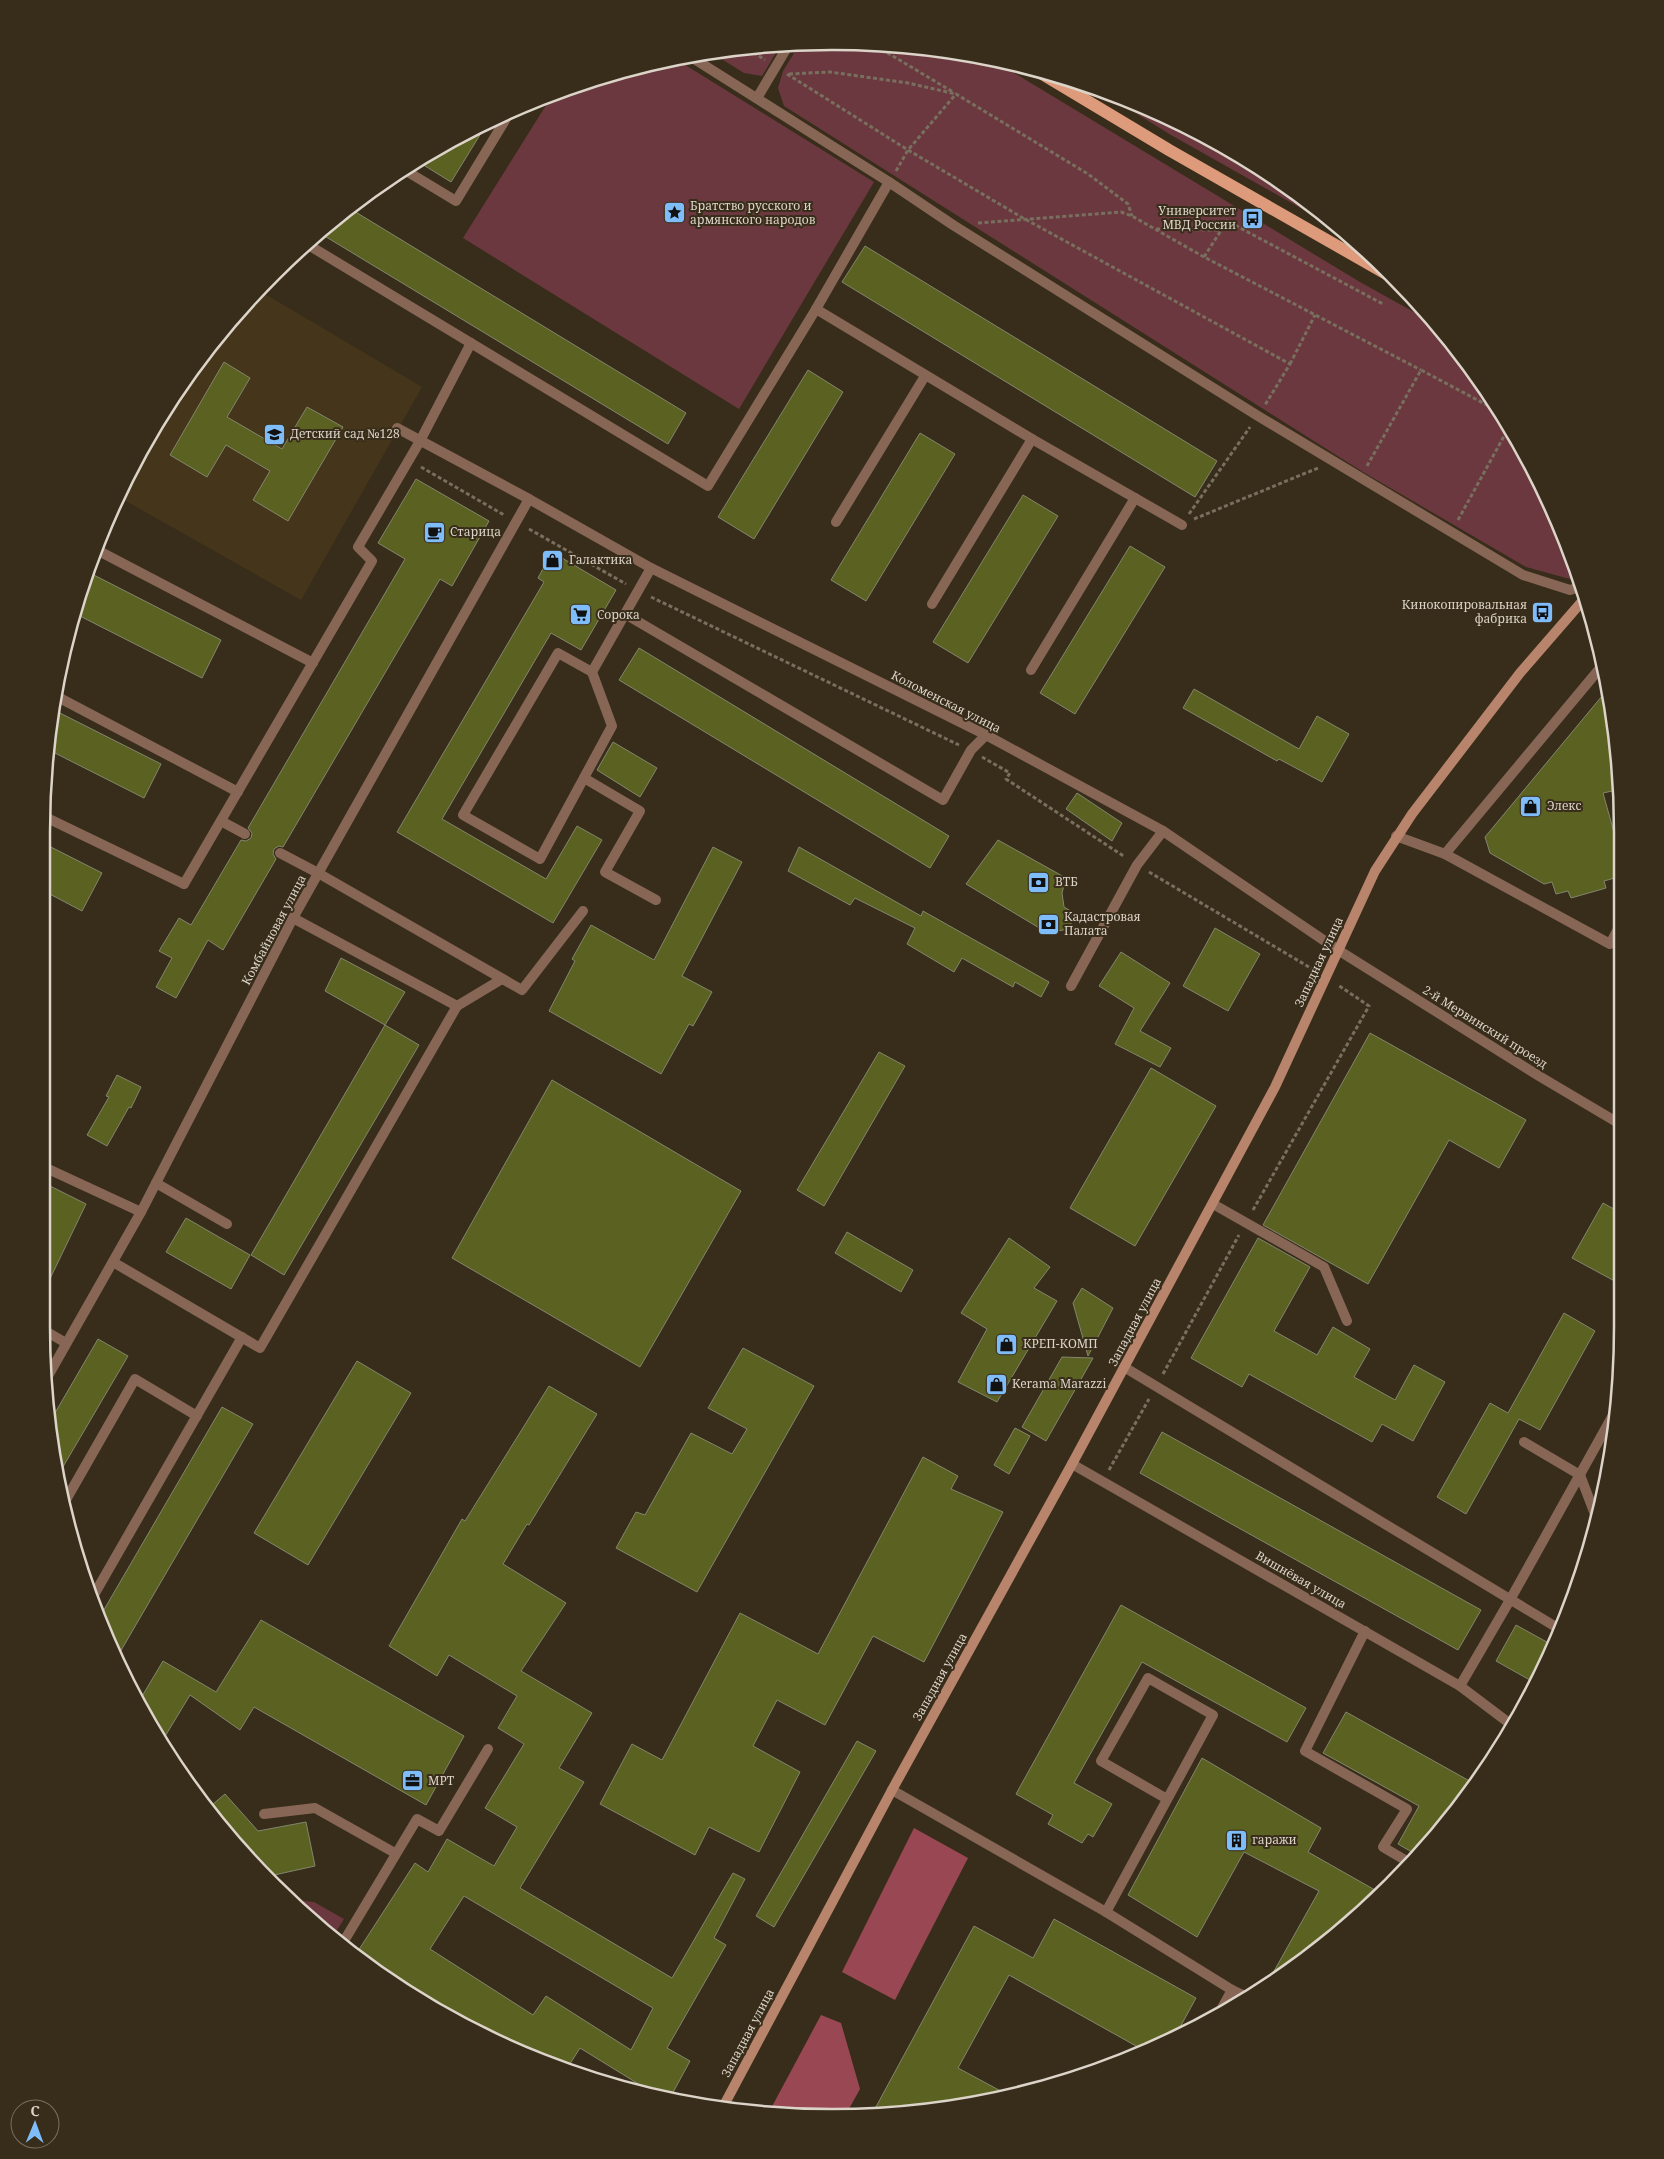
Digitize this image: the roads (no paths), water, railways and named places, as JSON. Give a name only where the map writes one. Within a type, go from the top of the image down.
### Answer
[{"type":"main road","points":[[1061,85],[1169,150],[1369,264]]},
{"type":"street","points":[[757,98],[784,52]]},
{"type":"street","points":[[699,62],[889,182],[952,226],[1333,462],[1523,575],[1570,590],[1574,589]]},
{"type":"street","points":[[411,174],[456,201],[503,123]]},
{"type":"street","points":[[312,247],[708,486],[816,309],[889,182]]},
{"type":"street","points":[[816,309],[1032,439],[1182,524]]},
{"type":"street","points":[[50,820],[184,884],[372,561],[358,547],[420,441],[471,343]]},
{"type":"street","points":[[836,522],[925,376]]},
{"type":"street","name":"Коломенская улица","points":[[397,428],[529,499],[651,568],[986,735],[1164,831],[1338,950]]},
{"type":"street","points":[[932,604],[1032,439]]},
{"type":"street","points":[[1031,670],[1135,498]]},
{"type":"street","name":"Комбайновая улица","points":[[52,1369],[141,1212],[293,918],[529,499]]},
{"type":"street","points":[[103,553],[313,663]]},
{"type":"street","points":[[592,672],[651,568]]},
{"type":"street","name":"Западная улица","points":[[726,2101],[892,1790],[1072,1464],[1275,1087],[1375,871],[1396,836],[1520,674],[1579,605]]},
{"type":"street","points":[[625,614],[943,800],[971,750],[986,735]]},
{"type":"street","points":[[558,653],[592,672],[612,726],[584,778],[540,859],[463,815],[558,653]]},
{"type":"street","points":[[1445,854],[1597,671]]},
{"type":"street","points":[[62,699],[238,792]]},
{"type":"street","points":[[584,778],[640,811],[605,872],[656,900]]},
{"type":"street","points":[[221,821],[245,834]]},
{"type":"street","points":[[1071,986],[1137,865],[1164,831]]},
{"type":"street","points":[[1396,836],[1445,854],[1614,946]]},
{"type":"street","points":[[280,853],[522,990],[583,911]]},
{"type":"street","points":[[293,918],[456,1006]]},
{"type":"street","name":"2-й Мервинский проезд","points":[[1338,950],[1539,1076],[1614,1120]]},
{"type":"street","points":[[113,1262],[260,1348],[456,1006],[502,979]]},
{"type":"street","points":[[50,1170],[141,1212]]},
{"type":"street","points":[[156,1183],[227,1224]]},
{"type":"street","points":[[1213,1204],[1324,1267],[1347,1321]]},
{"type":"street","points":[[50,1334],[66,1343]]},
{"type":"street","points":[[97,1591],[242,1337]]},
{"type":"street","points":[[1124,1367],[1554,1626]]},
{"type":"street","points":[[69,1495],[135,1379],[197,1416]]},
{"type":"street","points":[[1460,1686],[1607,1425]]},
{"type":"street","points":[[1524,1442],[1580,1475],[1592,1507]]},
{"type":"street","name":"Вишнёвая улица","points":[[1072,1464],[1460,1686],[1507,1721]]},
{"type":"street","points":[[1365,1631],[1305,1751],[1408,1809],[1383,1847],[1404,1860]]},
{"type":"street","points":[[1106,1912],[1214,1715],[1148,1678],[1101,1761],[1167,1799]]},
{"type":"street","points":[[345,1938],[417,1819],[439,1831],[488,1749]]},
{"type":"street","points":[[892,1790],[1106,1912],[1240,1994]]},
{"type":"street","points":[[264,1814],[315,1808],[395,1853]]},
{"type":"street","points":[[1225,2003],[1232,1990]]},
{"type":"place","name":"Братство русского и армянского народов","points":[[674,213]]},
{"type":"place","name":"Университет МВД России","points":[[1252,218]]},
{"type":"place","name":"Детский сад №128","points":[[274,434]]},
{"type":"place","name":"Старица","points":[[434,532]]},
{"type":"place","name":"Галактика","points":[[553,560]]},
{"type":"place","name":"Кинокопировальная фабрика","points":[[1543,612]]},
{"type":"place","name":"Сорока","points":[[581,615]]},
{"type":"place","name":"Элекс","points":[[1531,806]]},
{"type":"place","name":"ВТБ","points":[[1039,882]]},
{"type":"place","name":"Кадастровая Палата","points":[[1048,924]]},
{"type":"place","name":"КРЕП-КОМП","points":[[1007,1344]]},
{"type":"place","name":"Kerama Marazzi","points":[[996,1384]]},
{"type":"place","name":"МРТ","points":[[412,1781]]},
{"type":"place","name":"гаражи","points":[[1236,1840]]}]
